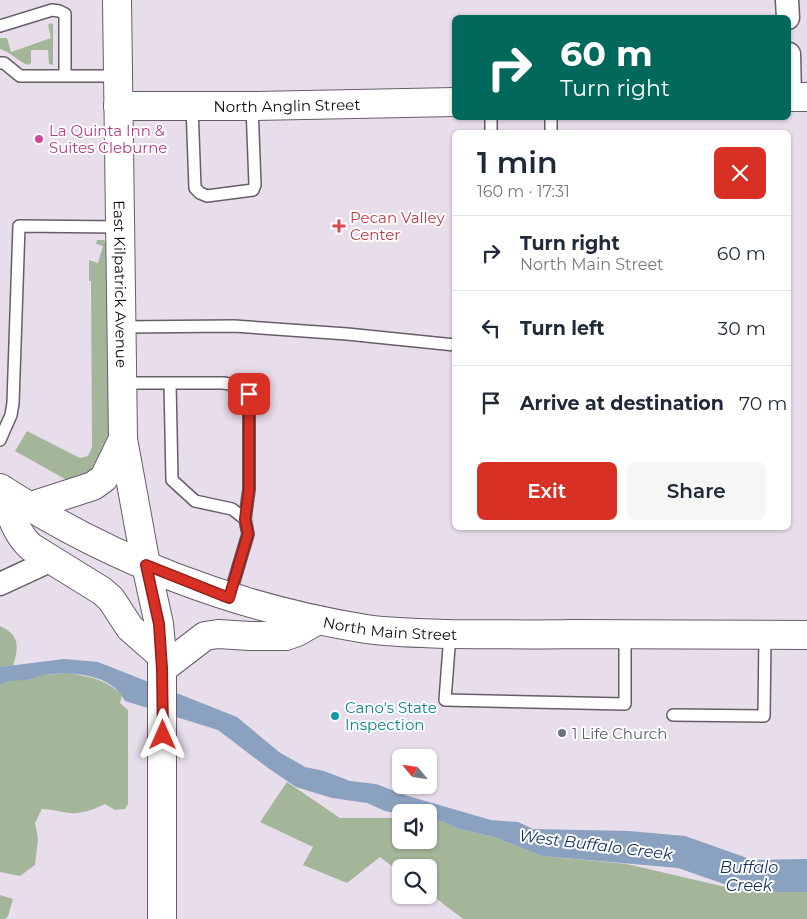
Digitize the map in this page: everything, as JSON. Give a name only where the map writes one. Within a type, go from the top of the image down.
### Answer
[{"type":"main road","name":"East Kilpatrick Avenue","points":[[117,0],[123,440],[159,624],[162,663],[163,752],[162,919]]},
{"type":"main road","name":"North Anglin Street","points":[[118,106],[252,106],[452,102]]},
{"type":"main road","points":[[28,506],[93,486],[104,478],[123,440]]},
{"type":"main road","points":[[0,489],[13,522],[24,540],[31,547],[54,559],[111,599],[130,628],[162,663],[205,636],[218,634],[286,636],[318,620]]},
{"type":"main road","name":"North Main Street","points":[[0,489],[99,544],[229,598],[296,616],[367,629],[408,633],[513,635],[807,635]]},
{"type":"street","points":[[787,0],[788,15]]},
{"type":"street","points":[[791,68],[795,97]]},
{"type":"street","points":[[0,584],[54,559]]},
{"type":"lane","points":[[0,26],[52,10],[65,14],[65,76]]},
{"type":"lane","points":[[0,63],[4,63],[20,76],[118,76]]},
{"type":"lane","points":[[192,105],[195,188],[207,196],[253,190],[255,184],[252,106]]},
{"type":"lane","points":[[0,440],[12,415],[19,226],[120,227]]},
{"type":"lane","points":[[121,328],[234,326],[346,334],[452,345]]},
{"type":"lane","points":[[170,382],[172,480],[195,501],[232,509],[245,519]]},
{"type":"lane","points":[[122,383],[223,383],[243,386],[249,394],[249,489],[245,519],[248,534],[229,598]]},
{"type":"lane","points":[[450,634],[445,700],[625,704],[625,634]]},
{"type":"lane","points":[[673,715],[764,716],[766,635]]},
{"type":"green space","points":[[53,24],[53,65],[49,64],[48,50],[31,50],[31,63],[28,65],[0,49],[0,38],[7,38],[11,52],[51,38],[48,25]]},
{"type":"green space","points":[[97,240],[104,240],[106,243],[109,455],[106,467],[72,483],[15,451],[27,431],[80,458],[88,456],[92,447],[91,281],[89,281],[89,260],[98,263],[103,246],[96,244]]},
{"type":"green space","points":[[0,626],[11,633],[16,642],[17,647],[13,666],[0,667]]},
{"type":"green space","points":[[69,673],[104,682],[122,695],[120,703],[128,710],[128,804],[125,809],[115,810],[105,804],[79,813],[42,809],[35,823],[38,839],[35,865],[20,876],[0,872],[0,685],[6,680],[27,680],[43,675]]},
{"type":"green space","points":[[287,782],[340,818],[392,818],[392,849],[437,849],[437,820],[441,821],[459,829],[494,837],[542,856],[627,864],[747,892],[807,892],[807,919],[463,919],[437,899],[437,859],[392,859],[392,866],[380,857],[347,883],[303,865],[313,847],[260,822]]},
{"type":"green space","points":[[0,895],[13,899],[8,916],[5,919],[0,919]]},
{"type":"water","name":"Buffalo Creek","points":[[64,659],[98,662],[237,717],[279,752],[305,767],[324,771],[350,781],[376,784],[392,790],[392,794],[403,794],[436,804],[392,804],[392,812],[367,803],[332,798],[296,787],[218,730],[125,701],[111,685],[101,680],[79,674],[56,674],[10,681],[0,685],[0,667]]},
{"type":"water","name":"Buffalo Creek","points":[[437,804],[491,820],[518,822],[533,829],[629,831],[685,836],[753,860],[807,859],[807,892],[747,892],[678,868],[542,856],[494,837],[459,829],[437,820]]},
{"type":"place","name":"La Quinta Inn & Suites Cleburne","points":[[39,139]]},
{"type":"place","name":"Pecan Valley Center","points":[[339,226]]},
{"type":"place","name":"Cano's State Inspection","points":[[335,716]]},
{"type":"place","name":"1 Life Church","points":[[562,733]]},
{"type":"route","points":[[163,735],[159,624],[146,565],[229,598],[248,534],[245,519],[249,489],[249,394]]},
{"type":"water label","name":"West Buffalo Creek","points":[[596,845]]}]
